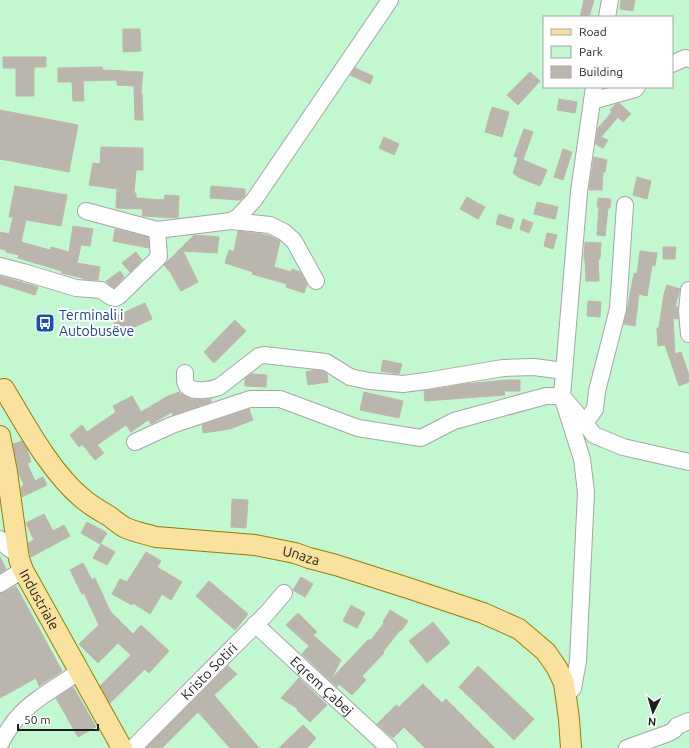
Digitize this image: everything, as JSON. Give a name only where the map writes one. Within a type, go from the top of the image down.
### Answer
[{"type":"main road","name":"Unaza","points":[[1,388],[37,443],[68,484],[81,497],[126,528],[156,537],[255,545],[295,553],[483,613],[519,629],[546,652],[557,668],[564,683],[569,718],[571,748]]},
{"type":"main road","name":"Industriale","points":[[0,436],[7,472],[20,562],[122,748]]},
{"type":"street","points":[[231,221],[238,217],[254,200],[390,0]]},
{"type":"street","points":[[607,16],[610,0]]},
{"type":"street","points":[[673,64],[685,58],[689,59]]},
{"type":"street","points":[[566,696],[573,688],[578,661],[586,492],[582,459],[562,396],[579,192],[593,94],[636,88]]},
{"type":"street","points":[[584,422],[595,409],[618,309],[625,205]]},
{"type":"street","points":[[86,211],[157,230],[231,221],[270,225],[284,232],[294,241],[316,281]]},
{"type":"street","points":[[0,266],[76,288],[101,290],[115,298],[120,296],[159,257],[157,230]]},
{"type":"street","points":[[689,290],[687,311],[689,334]]},
{"type":"street","points":[[185,373],[185,381],[192,389],[212,389],[219,387],[259,356],[264,355],[326,362],[350,377],[369,382],[403,384],[503,368],[534,367],[564,371]]},
{"type":"street","points":[[135,442],[172,425],[250,399],[280,399],[358,428],[421,438],[454,421],[546,396],[562,396],[594,435],[623,447],[689,462]]},
{"type":"street","points":[[0,539],[20,562],[0,584]]},
{"type":"street","name":"Kristo Sotiri","points":[[133,748],[267,613],[284,593]]},
{"type":"street","name":"Eqrem Çabej","points":[[255,624],[387,748]]},
{"type":"street","points":[[0,744],[7,731],[27,708],[80,671]]},
{"type":"street","points":[[626,748],[669,733],[677,726],[689,721]]},
{"type":"green space","points":[[0,0],[689,0],[689,748],[0,748]]},
{"type":"building","points":[[584,0],[594,0],[589,16],[580,16]]},
{"type":"building","points":[[621,0],[635,0],[633,11],[620,9]]},
{"type":"building","points":[[123,29],[140,29],[141,51],[123,52]]},
{"type":"building","points":[[3,57],[46,57],[46,67],[34,67],[34,96],[16,96],[16,68],[3,68]]},
{"type":"building","points":[[102,67],[103,70],[143,72],[141,94],[143,120],[135,120],[134,86],[117,85],[117,80],[83,81],[84,101],[73,101],[72,82],[58,82],[58,68]]},
{"type":"building","points":[[355,68],[373,76],[370,84],[350,75]]},
{"type":"building","points":[[530,72],[540,81],[518,105],[507,95]]},
{"type":"building","points":[[559,99],[577,102],[575,113],[557,110]]},
{"type":"building","points":[[619,103],[631,114],[623,122],[618,117],[601,137],[608,140],[603,148],[595,144],[598,128],[612,112],[610,110]]},
{"type":"building","points":[[492,107],[509,112],[502,137],[485,132]]},
{"type":"building","points":[[0,110],[78,125],[69,172],[0,159]]},
{"type":"building","points":[[524,129],[533,132],[523,160],[547,170],[540,186],[518,177],[513,173],[518,158],[514,156]]},
{"type":"building","points":[[384,137],[399,144],[394,155],[379,148]]},
{"type":"building","points":[[101,147],[143,148],[143,170],[136,170],[134,193],[136,193],[136,198],[164,200],[165,195],[179,196],[178,218],[142,216],[143,209],[116,208],[117,189],[89,185],[93,163],[100,164]]},
{"type":"building","points":[[563,149],[572,152],[563,180],[554,177]]},
{"type":"building","points":[[594,157],[607,160],[605,172],[603,172],[602,190],[589,190]]},
{"type":"building","points":[[637,177],[651,181],[647,199],[633,195]]},
{"type":"building","points":[[15,186],[67,195],[61,226],[26,220],[21,242],[50,250],[51,247],[69,252],[73,226],[93,229],[90,246],[81,245],[77,263],[100,267],[98,280],[83,279],[61,273],[62,271],[18,258],[19,255],[0,249],[0,232],[9,234],[13,217],[9,217]]},
{"type":"building","points":[[211,186],[245,189],[245,196],[240,200],[210,198]]},
{"type":"building","points":[[467,197],[485,207],[478,219],[460,209]]},
{"type":"building","points":[[598,198],[611,199],[610,208],[608,208],[605,236],[597,235],[599,207],[597,207]]},
{"type":"building","points":[[537,202],[558,207],[555,219],[534,214]]},
{"type":"building","points":[[499,214],[514,219],[511,229],[496,224]]},
{"type":"building","points":[[523,219],[533,223],[529,233],[520,229]]},
{"type":"building","points":[[115,229],[148,237],[149,248],[113,241]]},
{"type":"building","points":[[238,231],[270,236],[280,241],[274,267],[291,272],[292,269],[300,272],[307,284],[304,293],[286,287],[287,284],[252,274],[253,272],[225,263],[229,250],[234,252]]},
{"type":"building","points":[[547,233],[557,235],[553,249],[544,246]]},
{"type":"building","points":[[194,235],[219,237],[217,253],[183,251],[198,282],[181,291],[164,265]]},
{"type":"building","points":[[585,242],[601,243],[600,259],[598,259],[599,281],[586,281],[584,259]]},
{"type":"building","points":[[663,247],[676,247],[675,259],[663,259]]},
{"type":"building","points":[[640,251],[657,253],[655,266],[652,265],[647,296],[639,294],[635,326],[624,324],[634,273],[637,274]]},
{"type":"building","points":[[136,252],[142,260],[130,272],[122,263]]},
{"type":"building","points":[[120,271],[124,277],[114,288],[106,281]]},
{"type":"building","points":[[0,276],[38,287],[35,295],[0,284]]},
{"type":"building","points":[[667,285],[680,289],[675,306],[678,307],[678,319],[673,318],[675,354],[681,352],[689,375],[689,382],[679,386],[665,345],[658,346],[657,328],[659,328],[664,294]]},
{"type":"building","points":[[588,301],[601,302],[600,317],[587,316]]},
{"type":"building","points":[[145,303],[152,319],[119,334],[112,318]]},
{"type":"building","points":[[235,320],[246,331],[214,363],[204,352]]},
{"type":"building","points":[[383,360],[402,364],[399,374],[381,371]]},
{"type":"building","points":[[315,370],[323,371],[327,374],[328,382],[308,385],[306,372]]},
{"type":"building","points":[[251,374],[267,375],[266,387],[245,386],[245,379]]},
{"type":"building","points":[[520,380],[520,391],[504,391],[505,395],[425,401],[424,391],[465,384]]},
{"type":"building","points":[[179,392],[180,394],[192,399],[211,399],[211,402],[173,415],[172,412],[151,424],[148,420],[131,432],[126,425],[97,445],[104,453],[95,460],[82,444],[79,447],[70,435],[82,425],[87,432],[116,412],[113,406],[132,396],[141,412],[168,396]]},
{"type":"building","points":[[364,392],[403,401],[399,418],[360,410]]},
{"type":"building","points":[[249,409],[253,420],[230,429],[203,433],[202,425]]},
{"type":"building","points":[[22,441],[27,449],[31,462],[27,463],[35,481],[43,477],[47,485],[22,497],[21,487],[24,485],[19,474],[13,444]]},
{"type":"building","points":[[232,499],[248,500],[246,528],[231,527]]},
{"type":"building","points":[[44,514],[53,531],[64,525],[70,536],[31,557],[28,543],[34,540],[26,523]]},
{"type":"building","points":[[87,522],[107,533],[100,544],[81,533]]},
{"type":"building","points":[[101,544],[115,552],[107,565],[93,558]]},
{"type":"building","points":[[146,552],[161,561],[157,567],[182,582],[171,600],[162,594],[150,614],[133,603],[132,605],[112,594],[120,579],[127,582]]},
{"type":"building","points":[[0,557],[6,569],[0,573]]},
{"type":"building","points":[[83,563],[92,580],[95,578],[110,611],[133,634],[141,625],[169,651],[149,673],[145,669],[110,703],[100,686],[131,655],[118,643],[98,663],[79,644],[99,625],[84,593],[82,594],[70,570]]},
{"type":"building","points":[[301,577],[313,584],[305,597],[293,590]]},
{"type":"building","points":[[209,581],[248,614],[235,630],[196,596]]},
{"type":"building","points":[[16,586],[62,671],[39,686],[36,678],[0,698],[0,593]]},
{"type":"building","points":[[351,605],[365,613],[357,628],[343,621]]},
{"type":"building","points":[[390,610],[408,621],[383,652],[384,653],[362,676],[366,680],[352,695],[339,684],[337,687],[302,654],[309,646],[286,625],[298,613],[317,632],[313,635],[341,660],[331,679],[368,640],[371,640],[384,623],[383,622]]},
{"type":"building","points":[[433,622],[450,643],[427,663],[409,641]]},
{"type":"building","points":[[228,666],[237,674],[214,695],[259,748],[230,748],[198,712],[162,748],[146,748]]},
{"type":"building","points":[[478,666],[534,719],[514,740],[459,687]]},
{"type":"building","points":[[299,678],[327,705],[310,722],[297,710],[298,709],[281,698]]},
{"type":"building","points":[[423,684],[442,703],[446,699],[495,748],[425,748],[404,727],[393,738],[377,724],[396,705],[399,707]]},
{"type":"building","points":[[73,687],[96,727],[78,737],[56,698]]},
{"type":"building","points":[[303,725],[316,738],[307,748],[279,748]]},
{"type":"place","name":"Terminali i Autobusëve","points":[[45,323]]}]
